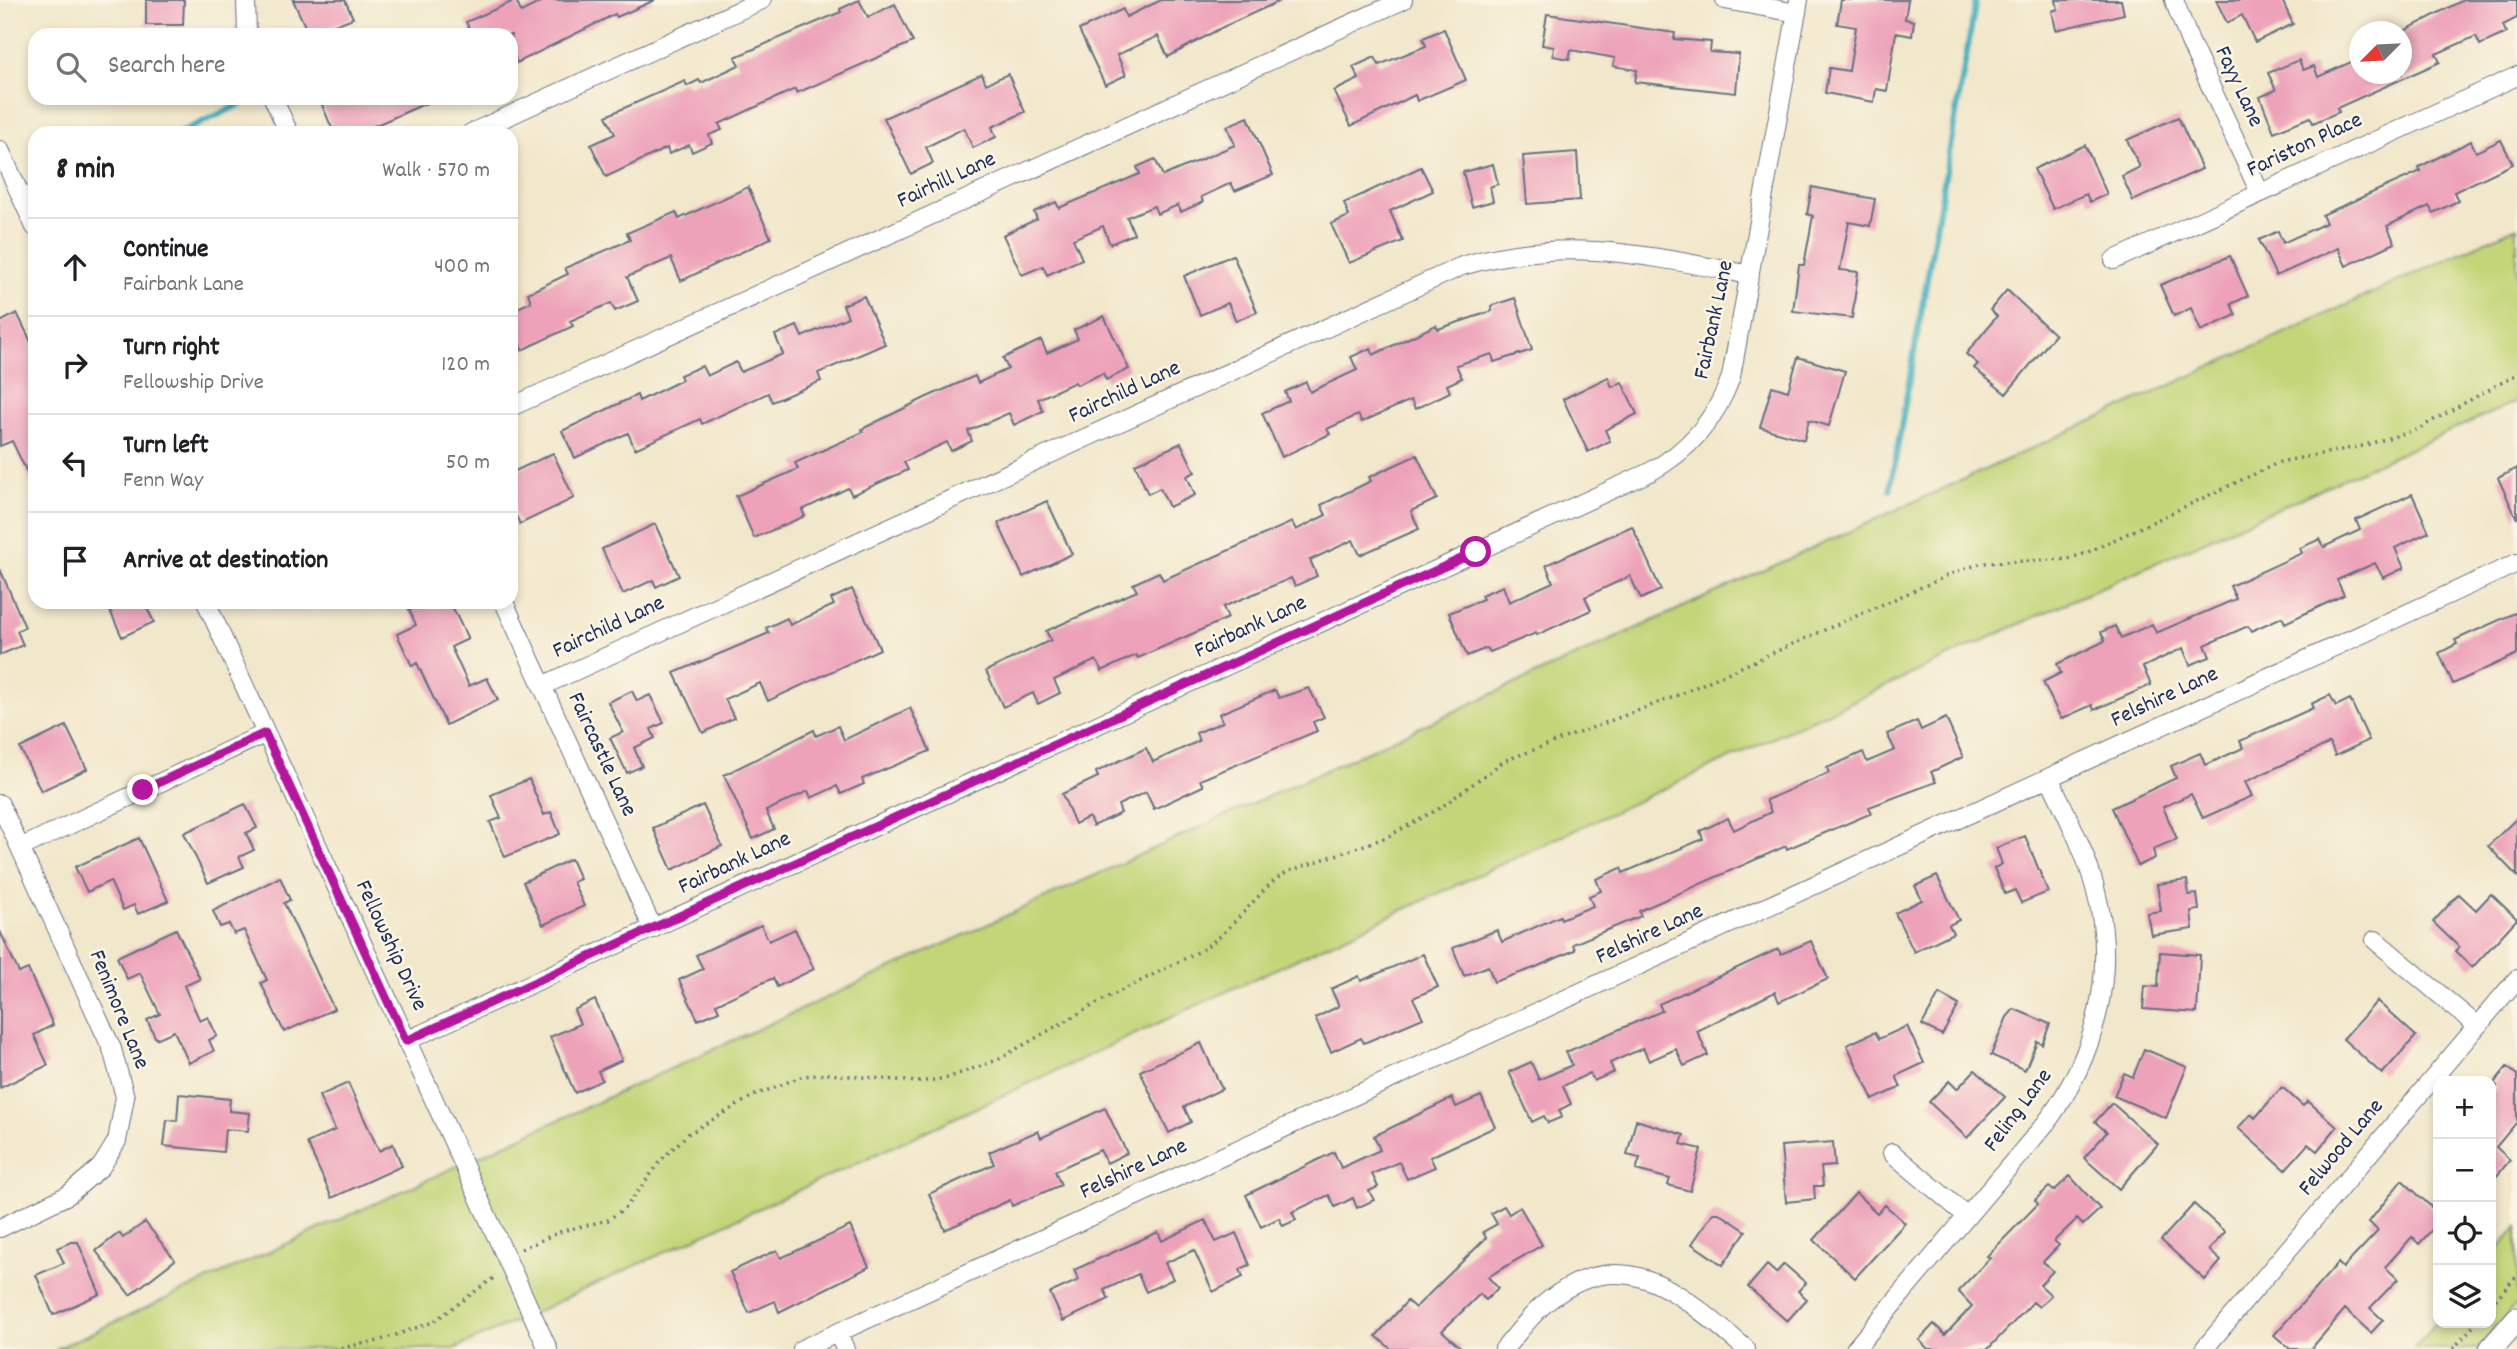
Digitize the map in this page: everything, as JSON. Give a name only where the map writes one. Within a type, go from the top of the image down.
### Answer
[{"type":"street","points":[[246,0],[247,28]]},
{"type":"street","points":[[486,126],[762,0]]},
{"type":"street","name":"Fairhill Lane","points":[[518,404],[1403,0]]},
{"type":"street","points":[[1725,0],[1798,6]]},
{"type":"street","name":"Fayy Lane","points":[[2174,0],[2190,42],[2260,193]]},
{"type":"street","name":"Fairbank Lane","points":[[406,1041],[1662,465],[1696,438],[1721,404],[1735,362],[1798,6]]},
{"type":"street","name":"Fariston Place","points":[[2114,260],[2517,76]]},
{"type":"street","points":[[276,105],[286,126]]},
{"type":"street","points":[[0,150],[28,212]]},
{"type":"street","name":"Fairchild Lane","points":[[542,686],[1462,266],[1519,253],[1583,249],[1631,253],[1750,275]]},
{"type":"street","name":"Felshire Lane","points":[[802,1349],[841,1341],[2517,563]]},
{"type":"street","name":"Fellowship Drive","points":[[209,609],[548,1349]]},
{"type":"street","name":"Faircastle Lane","points":[[507,609],[653,929]]},
{"type":"street","points":[[20,848],[265,733]]},
{"type":"street","name":"Feling Lane","points":[[1855,1349],[2062,1100],[2089,1045],[2100,1002],[2105,956],[2096,889],[2050,779]]},
{"type":"street","name":"Fenimore Lane","points":[[0,804],[112,1049],[123,1081],[124,1112],[111,1154],[91,1177],[55,1203],[0,1228]]},
{"type":"street","points":[[2375,940],[2477,1026]]},
{"type":"street","name":"Felwood Lane","points":[[2204,1349],[2517,979]]},
{"type":"street","points":[[1892,1153],[1967,1216]]},
{"type":"street","points":[[1504,1349],[1540,1307],[1558,1293],[1582,1281],[1618,1274],[1643,1276],[1669,1287],[1746,1349]]},
{"type":"street","points":[[2491,1349],[2517,1318]]},
{"type":"path","points":[[515,1252],[562,1231],[608,1220],[626,1207],[664,1157],[688,1134],[777,1085],[803,1076],[829,1074],[919,1082],[947,1078],[997,1060],[1202,950],[1223,934],[1271,883],[1287,872],[1396,833],[1440,808],[1504,761],[1671,698],[1958,571],[1983,563],[2068,559],[2131,533],[2280,462],[2362,446],[2416,430],[2517,374]]},
{"type":"path","points":[[334,1349],[378,1341],[433,1322],[501,1273]]},
{"type":"path","points":[[2496,1299],[2517,1275]]},
{"type":"path","points":[[2454,1349],[2472,1328]]},
{"type":"green space","points":[[2517,227],[2517,401],[2015,626],[512,1323],[454,1349],[56,1349]]},
{"type":"green space","points":[[2517,1227],[2517,1303],[2496,1328],[2496,1265],[2496,1252]]},
{"type":"green space","points":[[2433,1326],[2496,1328],[2478,1349],[2414,1349]]},
{"type":"building","points":[[146,0],[184,0],[183,25],[146,25]]},
{"type":"building","points":[[293,0],[345,0],[353,18],[327,28],[306,28]]},
{"type":"building","points":[[516,0],[521,12],[545,0],[655,0],[617,17],[615,14],[518,62],[518,28],[469,28],[466,22]]},
{"type":"building","points":[[859,0],[868,17],[895,4],[913,42],[797,93],[795,89],[719,124],[722,130],[709,135],[712,143],[692,152],[689,145],[669,154],[667,148],[606,177],[591,145],[615,134],[606,116],[685,81],[687,86],[699,80],[701,83],[739,65],[735,57],[841,12],[840,9]]},
{"type":"building","points":[[1161,0],[1282,0],[1221,28],[1168,57],[1158,36],[1117,55],[1126,75],[1105,85],[1079,30],[1123,9],[1126,17]]},
{"type":"building","points":[[1841,0],[1908,0],[1905,19],[1914,21],[1912,36],[1896,33],[1887,91],[1876,89],[1874,102],[1825,93],[1829,68],[1849,71],[1856,27],[1837,24]]},
{"type":"building","points":[[2056,0],[2121,0],[2124,14],[2056,30],[2052,11],[2058,9]]},
{"type":"building","points":[[2216,0],[2282,0],[2293,24],[2255,42],[2242,15],[2227,23]]},
{"type":"building","points":[[2463,0],[2517,0],[2517,18],[2503,25],[2506,33],[2480,45],[2476,36],[2436,54],[2440,62],[2412,75],[2412,27]]},
{"type":"building","points":[[1547,14],[1675,33],[1674,39],[1711,42],[1710,52],[1739,54],[1736,93],[1635,82],[1637,70],[1613,66],[1615,58],[1571,50],[1569,59],[1553,56],[1554,47],[1542,45]]},
{"type":"building","points":[[1444,29],[1466,80],[1417,101],[1415,95],[1351,126],[1334,91],[1359,79],[1353,67],[1375,57],[1379,65],[1426,46],[1423,38]]},
{"type":"building","points":[[2299,60],[2303,70],[2314,66],[2318,77],[2349,63],[2349,84],[2391,84],[2337,108],[2339,112],[2313,123],[2310,117],[2274,132],[2260,97],[2276,90],[2268,73]]},
{"type":"building","points":[[982,74],[986,84],[1008,74],[1025,112],[992,127],[996,137],[973,148],[964,128],[926,147],[933,163],[911,174],[884,118]]},
{"type":"building","points":[[322,105],[422,105],[374,126],[331,126]]},
{"type":"building","points":[[1248,117],[1273,175],[1235,191],[1231,183],[1201,197],[1203,202],[1181,212],[1178,205],[1157,214],[1154,206],[1127,217],[1134,234],[1110,244],[1103,226],[1073,239],[1082,259],[1047,275],[1043,266],[1022,275],[1003,235],[1037,219],[1034,212],[1056,202],[1059,208],[1140,174],[1137,167],[1155,159],[1163,176],[1235,145],[1227,126]]},
{"type":"building","points":[[2178,117],[2202,169],[2133,201],[2122,176],[2140,167],[2127,140]]},
{"type":"building","points":[[2501,140],[2513,164],[2454,192],[2458,201],[2433,213],[2429,206],[2387,226],[2395,243],[2346,266],[2338,248],[2276,276],[2259,240],[2278,231],[2283,243],[2326,223],[2322,215],[2421,171],[2419,167],[2471,141],[2476,152]]},
{"type":"building","points":[[2085,145],[2107,194],[2090,202],[2086,194],[2053,209],[2034,169]]},
{"type":"building","points":[[1577,152],[1580,200],[1527,204],[1523,156]]},
{"type":"building","points":[[1493,164],[1498,184],[1490,187],[1493,201],[1472,207],[1463,172]]},
{"type":"building","points":[[1421,167],[1433,191],[1390,211],[1403,241],[1349,263],[1331,224],[1349,216],[1344,203]]},
{"type":"building","points":[[748,187],[771,238],[681,281],[671,258],[627,277],[638,301],[615,311],[611,303],[570,321],[573,326],[522,350],[518,341],[518,308],[531,302],[528,293],[568,274],[565,268],[630,240],[627,233],[676,212],[679,219]]},
{"type":"building","points":[[1812,187],[1875,199],[1870,226],[1849,222],[1840,270],[1858,272],[1852,318],[1793,311],[1799,265],[1804,265],[1813,216],[1807,214]]},
{"type":"building","points":[[1233,255],[1257,312],[1236,321],[1228,303],[1200,315],[1184,276]]},
{"type":"building","points":[[2230,256],[2248,296],[2231,304],[2236,315],[2201,331],[2191,308],[2174,316],[2160,285]]},
{"type":"building","points":[[2007,290],[2055,335],[2006,394],[1974,368],[1978,364],[1966,354],[1997,316],[1990,310]]},
{"type":"building","points":[[864,296],[885,344],[818,373],[821,381],[772,402],[768,393],[702,424],[700,419],[635,449],[628,433],[575,458],[562,431],[637,395],[639,401],[682,380],[680,375],[702,366],[707,376],[736,362],[741,372],[783,354],[775,335],[797,326],[802,337],[848,317],[843,305]]},
{"type":"building","points":[[1515,298],[1532,350],[1494,362],[1492,354],[1456,365],[1462,378],[1447,385],[1450,392],[1415,409],[1411,400],[1362,422],[1358,415],[1327,429],[1330,434],[1282,457],[1262,413],[1289,401],[1285,392],[1306,382],[1310,392],[1357,370],[1351,357],[1371,348],[1373,355],[1436,325],[1438,329],[1492,311],[1491,306]]},
{"type":"building","points":[[17,313],[28,336],[28,474],[12,441],[0,446],[0,322]]},
{"type":"building","points":[[1104,316],[1129,369],[1106,380],[1103,373],[1077,385],[1075,382],[1038,399],[1043,411],[1014,425],[1009,413],[968,431],[972,441],[951,451],[947,442],[904,462],[908,470],[852,495],[848,488],[802,510],[805,516],[754,538],[736,496],[798,469],[795,463],[863,432],[862,429],[927,397],[975,376],[978,383],[1008,369],[1003,358],[1041,340],[1047,353],[1078,339],[1074,330]]},
{"type":"building","points":[[1798,357],[1845,371],[1829,426],[1809,420],[1804,440],[1760,427],[1772,386],[1788,391]]},
{"type":"building","points":[[1608,377],[1612,387],[1622,382],[1637,414],[1605,430],[1610,441],[1588,452],[1563,399]]},
{"type":"building","points":[[1181,443],[1195,472],[1187,476],[1195,495],[1169,507],[1160,488],[1148,494],[1135,464]]},
{"type":"building","points":[[553,453],[574,498],[520,524],[518,470]]},
{"type":"building","points":[[1417,455],[1437,499],[1411,511],[1419,529],[1360,555],[1353,540],[1310,560],[1317,576],[1295,586],[1291,578],[1223,607],[1228,618],[1138,658],[1136,655],[1102,671],[1096,660],[1054,680],[1060,693],[1038,704],[1033,693],[1003,707],[986,671],[1051,640],[1046,631],[1137,591],[1133,584],[1159,572],[1163,580],[1292,522],[1296,530],[1326,515],[1321,505],[1371,481],[1369,477]]},
{"type":"building","points":[[2517,468],[2517,519],[2498,478]]},
{"type":"building","points":[[2412,494],[2429,532],[2395,548],[2404,568],[2383,578],[2375,563],[2337,580],[2344,595],[2285,623],[2282,617],[2251,631],[2248,626],[2205,645],[2210,657],[2190,665],[2183,648],[2143,667],[2151,685],[2094,710],[2092,705],[2061,719],[2043,682],[2061,673],[2057,664],[2105,641],[2101,632],[2115,626],[2121,638],[2152,624],[2156,633],[2236,599],[2230,586],[2302,553],[2300,548],[2320,539],[2324,547],[2360,530],[2356,520]]},
{"type":"building","points":[[1047,501],[1072,554],[1023,577],[998,523]]},
{"type":"building","points":[[655,524],[679,576],[656,587],[653,580],[623,594],[602,549]]},
{"type":"building","points":[[1632,526],[1661,590],[1641,599],[1630,576],[1585,597],[1591,610],[1537,635],[1536,633],[1490,652],[1487,648],[1467,656],[1449,613],[1483,599],[1481,595],[1503,586],[1509,602],[1553,582],[1546,565]]},
{"type":"building","points":[[0,569],[25,627],[17,631],[23,645],[0,655]]},
{"type":"building","points":[[852,589],[880,649],[768,701],[760,683],[725,699],[734,718],[703,733],[674,673],[769,633],[766,628],[787,618],[790,625],[834,605],[831,599]]},
{"type":"building","points":[[109,609],[148,609],[154,622],[122,637]]},
{"type":"building","points":[[409,609],[453,609],[468,639],[451,647],[469,686],[487,678],[498,700],[446,725],[417,663],[412,666],[397,634],[416,625]]},
{"type":"building","points":[[2517,612],[2517,654],[2453,684],[2439,653],[2457,644],[2455,640]]},
{"type":"building","points":[[1309,688],[1324,717],[1313,722],[1317,731],[1200,780],[1203,786],[1154,809],[1146,792],[1118,805],[1121,813],[1093,826],[1089,817],[1075,824],[1062,794],[1098,777],[1096,772],[1146,748],[1153,762],[1199,741],[1196,733],[1223,722],[1219,714],[1275,690],[1279,698]]},
{"type":"building","points":[[632,691],[637,701],[650,695],[664,723],[651,729],[655,738],[634,748],[642,766],[627,773],[610,738],[623,732],[608,702]]},
{"type":"building","points":[[2330,695],[2336,706],[2350,699],[2369,740],[2335,756],[2330,743],[2245,782],[2252,796],[2203,818],[2191,794],[2163,807],[2177,839],[2153,849],[2155,858],[2138,866],[2112,808],[2176,778],[2171,766],[2200,753],[2206,765],[2243,748],[2240,741],[2313,708],[2311,704]]},
{"type":"building","points":[[910,708],[930,751],[862,779],[864,784],[841,794],[837,786],[811,798],[808,791],[766,811],[774,829],[753,839],[724,775],[814,730],[816,736],[838,726],[844,740]]},
{"type":"building","points":[[1946,718],[1963,757],[1931,772],[1936,782],[1869,807],[1872,813],[1787,849],[1786,846],[1639,911],[1641,916],[1573,944],[1575,950],[1534,968],[1494,982],[1488,966],[1464,976],[1453,948],[1497,930],[1502,942],[1560,916],[1561,919],[1593,906],[1589,896],[1601,891],[1596,879],[1621,868],[1623,873],[1703,839],[1700,831],[1728,818],[1734,830],[1771,812],[1766,800],[1829,773],[1827,768],[1863,752],[1867,762],[1895,750],[1887,734],[1917,721],[1921,730]]},
{"type":"building","points":[[66,726],[87,769],[41,791],[20,748]]},
{"type":"building","points":[[529,779],[544,815],[551,812],[560,834],[505,857],[490,822],[501,818],[491,795]]},
{"type":"building","points":[[245,804],[257,828],[246,833],[254,850],[239,857],[244,867],[208,883],[184,833]]},
{"type":"building","points":[[703,805],[722,846],[672,870],[653,828]]},
{"type":"building","points":[[2517,818],[2517,876],[2488,846]]},
{"type":"building","points":[[2025,836],[2048,892],[2021,903],[2015,890],[2005,894],[1994,868],[2002,864],[1996,848]]},
{"type":"building","points":[[139,838],[168,901],[138,914],[134,905],[123,910],[110,881],[87,892],[75,867]]},
{"type":"building","points":[[571,859],[580,879],[573,882],[584,906],[543,925],[523,882]]},
{"type":"building","points":[[1937,876],[1959,920],[1949,925],[1953,933],[1914,952],[1895,913],[1922,900],[1915,886]]},
{"type":"building","points":[[280,877],[290,900],[284,903],[334,1009],[284,1032],[261,983],[267,980],[244,930],[234,934],[229,924],[220,927],[213,911]]},
{"type":"building","points":[[2187,880],[2189,895],[2197,894],[2199,910],[2191,911],[2193,929],[2151,935],[2147,913],[2161,911],[2157,884]]},
{"type":"building","points":[[2459,894],[2476,910],[2491,894],[2517,919],[2472,968],[2455,951],[2459,947],[2433,922]]},
{"type":"building","points":[[761,925],[769,941],[795,929],[814,969],[777,987],[773,978],[716,1004],[719,1011],[698,1020],[679,980],[703,969],[696,955]]},
{"type":"building","points":[[176,929],[200,979],[184,986],[200,1021],[208,1017],[217,1036],[209,1040],[214,1051],[189,1063],[174,1031],[156,1039],[147,1020],[160,1014],[140,973],[127,979],[117,957]]},
{"type":"building","points":[[0,931],[19,973],[28,969],[53,1025],[34,1035],[48,1065],[0,1088]]},
{"type":"building","points":[[1811,941],[1828,979],[1779,1002],[1775,992],[1697,1031],[1708,1055],[1684,1066],[1676,1049],[1649,1061],[1643,1048],[1610,1063],[1614,1072],[1594,1081],[1590,1073],[1563,1086],[1571,1104],[1559,1110],[1562,1117],[1548,1123],[1544,1116],[1532,1122],[1509,1072],[1531,1062],[1539,1080],[1572,1065],[1566,1052],[1662,1011],[1659,1004],[1778,949],[1781,954]]},
{"type":"building","points":[[2160,952],[2200,955],[2197,1013],[2143,1009],[2145,986],[2158,987]]},
{"type":"building","points":[[1423,954],[1438,987],[1413,998],[1423,1018],[1364,1043],[1361,1038],[1331,1052],[1315,1018],[1339,1006],[1331,989],[1359,976],[1361,981]]},
{"type":"building","points":[[1939,994],[1959,1005],[1942,1035],[1922,1025]]},
{"type":"building","points":[[595,1000],[622,1060],[598,1071],[602,1080],[575,1093],[550,1037],[580,1024],[574,1010]]},
{"type":"building","points":[[2377,1001],[2416,1036],[2382,1074],[2343,1039]]},
{"type":"building","points":[[2014,1009],[2050,1024],[2042,1044],[2037,1041],[2025,1070],[1991,1055],[2007,1017]]},
{"type":"building","points":[[1907,1026],[1924,1063],[1896,1076],[1901,1087],[1873,1100],[1847,1045],[1875,1032],[1879,1039]]},
{"type":"building","points":[[1201,1043],[1222,1089],[1184,1107],[1191,1122],[1169,1133],[1140,1071]]},
{"type":"building","points":[[2144,1049],[2187,1067],[2166,1118],[2114,1096],[2124,1073],[2133,1077]]},
{"type":"building","points":[[2507,1067],[2517,1075],[2517,1122],[2496,1147],[2497,1086],[2496,1081]]},
{"type":"building","points":[[1975,1070],[2005,1097],[1967,1138],[1929,1102],[1949,1081],[1957,1089]]},
{"type":"building","points":[[348,1083],[379,1151],[393,1144],[402,1166],[332,1198],[307,1143],[335,1130],[319,1096]]},
{"type":"building","points":[[2282,1087],[2303,1106],[2308,1101],[2337,1127],[2317,1151],[2308,1144],[2285,1170],[2238,1128],[2251,1114],[2255,1118]]},
{"type":"building","points":[[179,1094],[230,1099],[229,1111],[250,1113],[248,1131],[225,1129],[223,1152],[164,1146],[167,1120],[177,1121]]},
{"type":"building","points":[[1481,1096],[1495,1127],[1430,1157],[1435,1167],[1407,1179],[1399,1162],[1372,1174],[1378,1187],[1369,1191],[1374,1200],[1357,1208],[1353,1198],[1335,1207],[1329,1195],[1292,1212],[1296,1220],[1283,1226],[1279,1218],[1261,1227],[1246,1195],[1334,1152],[1341,1168],[1380,1150],[1374,1136],[1452,1098],[1456,1107]]},
{"type":"building","points":[[2112,1103],[2158,1144],[2119,1189],[2084,1158],[2107,1132],[2095,1122]]},
{"type":"building","points":[[1105,1108],[1127,1153],[1107,1163],[1100,1150],[1055,1171],[1061,1185],[1012,1206],[1010,1200],[945,1230],[929,1194],[994,1164],[989,1152],[1038,1131],[1041,1138]]},
{"type":"building","points":[[1636,1120],[1684,1135],[1681,1144],[1701,1149],[1690,1191],[1668,1185],[1670,1179],[1636,1170],[1640,1158],[1627,1155]]},
{"type":"building","points":[[1833,1142],[1835,1166],[1821,1167],[1823,1186],[1814,1186],[1815,1199],[1786,1202],[1781,1146]]},
{"type":"building","points":[[2496,1147],[2510,1160],[2496,1177]]},
{"type":"building","points":[[2070,1176],[2100,1209],[2083,1225],[2077,1219],[2054,1241],[2059,1245],[2043,1262],[2053,1271],[2040,1285],[2051,1295],[2039,1307],[2033,1302],[1988,1349],[1928,1349],[1919,1340],[1934,1324],[1945,1335],[1972,1306],[1958,1291],[1990,1258],[1987,1256],[2038,1204],[2035,1200],[2049,1187],[2054,1191]]},
{"type":"building","points":[[2402,1180],[2433,1208],[2433,1229],[2419,1244],[2412,1237],[2385,1267],[2398,1279],[2370,1308],[2383,1320],[2371,1333],[2345,1309],[2311,1349],[2290,1349],[2274,1335],[2338,1263],[2343,1268],[2378,1231],[2369,1222]]},
{"type":"building","points":[[1856,1193],[1877,1213],[1885,1205],[1905,1223],[1855,1278],[1814,1240]]},
{"type":"building","points":[[2194,1204],[2225,1232],[2209,1250],[2221,1261],[2205,1280],[2161,1240]]},
{"type":"building","points":[[1504,1206],[1509,1214],[1520,1207],[1542,1245],[1488,1277],[1498,1288],[1486,1300],[1480,1294],[1442,1331],[1463,1349],[1391,1349],[1376,1336],[1407,1301],[1415,1308],[1486,1238],[1483,1232],[1497,1224],[1491,1213]]},
{"type":"building","points":[[1713,1213],[1719,1213],[1746,1231],[1723,1265],[1692,1244]]},
{"type":"building","points":[[1205,1220],[1216,1242],[1236,1233],[1250,1265],[1240,1269],[1243,1277],[1213,1292],[1194,1250],[1165,1263],[1173,1279],[1146,1292],[1138,1274],[1104,1290],[1109,1299],[1063,1321],[1050,1293],[1079,1280],[1074,1270],[1158,1232],[1162,1241]]},
{"type":"building","points":[[145,1222],[175,1260],[130,1295],[96,1251],[119,1233],[123,1238]]},
{"type":"building","points":[[850,1226],[869,1267],[779,1312],[775,1301],[749,1313],[730,1272],[777,1250],[781,1258]]},
{"type":"building","points":[[78,1242],[100,1294],[53,1315],[36,1275],[64,1263],[57,1248]]},
{"type":"building","points":[[1784,1264],[1806,1283],[1798,1291],[1807,1299],[1787,1321],[1748,1287],[1767,1265],[1776,1273]]},
{"type":"waterway","points":[[1890,490],[1976,0]]},
{"type":"waterway","points":[[194,126],[239,105]]},
{"type":"route","points":[[143,790],[265,733],[406,1041],[1476,552]]}]
